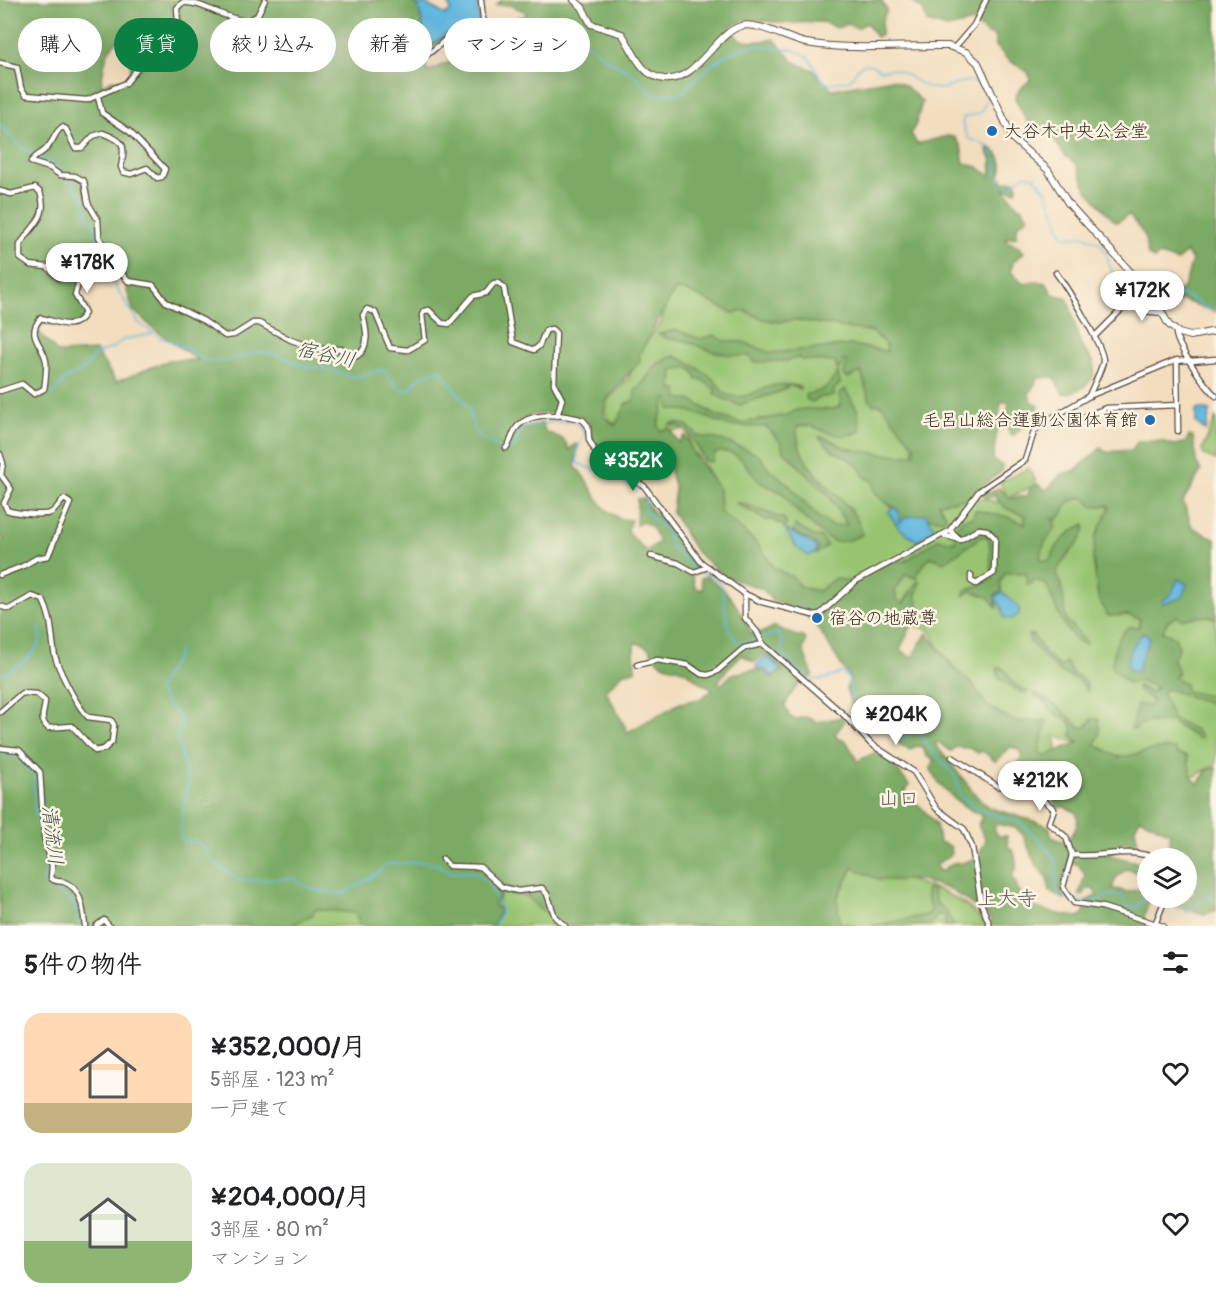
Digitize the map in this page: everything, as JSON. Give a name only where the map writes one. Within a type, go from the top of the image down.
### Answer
[{"type":"main road","points":[[574,0],[591,24],[622,34],[641,65],[657,77],[666,79],[686,72],[731,30],[742,25],[759,27],[782,37],[808,44],[956,47],[972,56],[982,69],[1013,139],[1048,170],[1075,212],[1160,308],[1176,331],[1185,335],[1216,331]]},
{"type":"street","points":[[0,63],[16,67],[20,85],[26,95],[83,100],[98,96],[110,87],[126,83],[145,59],[162,50],[177,27],[177,10],[182,3],[194,2],[210,10],[247,21],[257,16],[265,0]]},
{"type":"street","points":[[432,52],[454,34],[469,40],[483,39],[485,36],[482,0]]},
{"type":"street","points":[[956,47],[975,25],[986,0]]},
{"type":"street","points":[[98,96],[102,112],[139,141],[165,169],[162,177],[157,178],[147,168],[131,174],[123,172],[121,167],[125,153],[124,147],[118,140],[103,133],[93,136],[82,148],[75,148],[66,129],[62,127],[57,131],[50,145],[35,156],[31,162],[50,168],[60,175],[75,176],[84,181],[88,203],[98,220],[99,237],[121,275],[128,281],[153,285],[166,302],[204,321],[225,336],[234,335],[253,323],[259,323],[291,340],[318,349],[341,349],[357,356],[363,351],[366,340],[367,327],[363,315],[367,309],[375,312],[390,348],[408,350],[425,339],[422,315],[424,311],[429,310],[442,322],[449,324],[473,296],[486,293],[494,283],[499,282],[504,288],[513,342],[534,350],[539,346],[546,330],[552,329],[556,333],[554,384],[562,399],[557,416]]},
{"type":"street","points":[[0,191],[11,194],[35,188],[40,192],[43,205],[41,218],[20,245],[21,258],[30,265],[47,267],[59,278],[76,275],[79,280],[75,296],[85,313],[79,320],[69,324],[58,325],[40,318],[36,323],[34,339],[47,363],[44,389],[34,394],[22,384],[0,391]]},
{"type":"street","points":[[1056,273],[1095,336],[1103,364],[1097,373],[1089,396]]},
{"type":"street","points":[[1095,336],[1131,300],[1142,310],[1160,308]]},
{"type":"street","points":[[1176,331],[1175,336],[1181,347],[1216,396]]},
{"type":"street","points":[[1178,431],[1176,360],[1185,335]]},
{"type":"street","points":[[506,448],[520,423],[536,417],[557,416],[583,420],[588,426],[589,440],[595,451],[614,469],[644,486],[694,554],[708,567],[745,594],[771,604],[813,615],[820,614],[856,581],[950,530],[986,485],[1025,460],[1038,427],[1089,396],[1176,360],[1216,359]]},
{"type":"street","points":[[1076,420],[1106,408],[1178,405]]},
{"type":"street","points":[[0,454],[3,463],[1,475],[11,489],[4,503],[7,510],[15,513],[45,514],[53,511],[64,499],[70,504],[48,556],[37,558],[0,575]]},
{"type":"street","points":[[943,534],[957,539],[983,528],[991,532],[995,538],[994,573],[976,584],[971,581],[971,574]]},
{"type":"street","points":[[950,530],[957,539]]},
{"type":"street","points":[[651,556],[678,563],[694,572],[708,567]]},
{"type":"street","points":[[745,594],[745,618],[758,632],[763,644],[843,714],[872,744],[914,772],[936,808],[964,829],[972,847],[981,903],[990,926]]},
{"type":"street","points":[[0,606],[9,609],[32,596],[43,600],[52,621],[54,652],[70,691],[88,717],[111,720],[114,725],[112,742],[104,749],[95,751],[72,726],[48,728],[43,723],[42,714],[45,701],[37,693],[22,693],[0,712]]},
{"type":"street","points":[[638,665],[662,661],[688,665],[701,674],[708,675],[716,672],[744,648],[763,644]]},
{"type":"street","points":[[0,748],[19,750],[40,772],[51,878],[55,882],[67,883],[76,890],[83,907],[85,926]]},
{"type":"street","points":[[951,757],[997,786],[1021,787],[1037,793],[1053,809],[1049,823],[1066,837],[1072,855],[1063,887],[1072,902],[1080,906],[1102,907],[1108,911],[1156,922],[1163,926]]},
{"type":"street","points":[[1072,855],[1137,853]]},
{"type":"street","points":[[443,860],[450,866],[480,867],[497,885],[513,891],[542,888],[551,904],[553,914],[565,926]]},
{"type":"street","points":[[1156,922],[1162,908]]},
{"type":"street","points":[[96,926],[104,920],[110,926]]},
{"type":"green space","points":[[0,0],[416,0],[414,3],[418,5],[421,18],[348,18],[348,72],[432,72],[432,70],[444,64],[444,72],[590,72],[590,18],[519,18],[526,15],[526,12],[510,5],[496,5],[502,0],[881,0],[887,10],[882,21],[881,35],[876,37],[867,23],[857,28],[847,24],[837,28],[823,22],[784,23],[747,19],[729,27],[743,40],[754,42],[774,39],[794,62],[813,70],[832,89],[892,79],[906,86],[922,102],[911,133],[917,144],[947,136],[954,137],[961,146],[964,163],[978,167],[990,176],[992,160],[987,151],[988,147],[995,152],[1002,162],[1000,175],[1003,182],[1014,181],[1017,186],[1016,191],[1004,188],[1018,207],[1022,207],[1028,218],[1018,224],[1016,237],[1006,238],[1007,242],[1015,244],[1024,252],[1013,262],[1011,272],[1023,284],[1033,281],[1046,283],[1053,294],[1067,298],[1079,341],[1093,362],[1094,375],[1091,380],[1087,385],[1075,391],[1063,394],[1054,377],[1038,378],[1029,394],[1031,401],[1039,406],[1037,412],[1032,420],[1013,436],[1006,424],[1009,402],[1001,402],[993,460],[1003,466],[1002,471],[965,499],[938,503],[946,515],[945,520],[917,516],[913,520],[899,522],[897,509],[883,501],[874,491],[873,482],[863,475],[860,468],[846,457],[833,451],[819,437],[825,437],[844,447],[860,451],[915,454],[915,447],[884,408],[880,404],[874,405],[869,399],[861,372],[848,378],[843,375],[848,361],[843,361],[842,367],[837,369],[835,362],[801,360],[799,357],[788,361],[754,362],[750,356],[717,352],[686,341],[668,339],[659,334],[677,330],[700,339],[714,335],[724,341],[743,342],[771,353],[851,345],[887,351],[886,345],[873,332],[796,320],[779,322],[763,319],[745,311],[733,313],[687,291],[675,290],[639,355],[640,361],[605,401],[604,416],[615,426],[627,403],[635,400],[635,391],[653,368],[674,356],[709,375],[724,393],[731,396],[739,397],[769,387],[789,385],[782,391],[739,405],[715,395],[715,389],[702,380],[697,380],[694,372],[687,367],[673,370],[672,390],[678,389],[678,398],[693,401],[717,416],[741,423],[788,415],[800,409],[835,408],[841,406],[839,395],[845,389],[857,409],[861,431],[841,435],[811,426],[797,427],[799,445],[806,460],[816,474],[850,509],[858,522],[862,535],[844,541],[833,541],[822,534],[799,513],[785,495],[760,482],[738,456],[732,453],[715,453],[712,462],[706,461],[688,433],[677,426],[670,425],[674,423],[687,425],[698,436],[721,440],[758,454],[769,469],[788,484],[819,518],[831,526],[847,525],[829,496],[783,450],[781,443],[767,427],[729,426],[690,411],[669,409],[669,400],[666,399],[658,425],[661,431],[669,428],[679,443],[685,435],[695,456],[719,489],[720,512],[757,543],[774,568],[794,578],[800,587],[819,591],[835,578],[856,583],[866,572],[894,561],[905,561],[938,539],[955,542],[954,528],[963,519],[973,517],[975,510],[1008,517],[1025,524],[1025,516],[1006,508],[994,496],[986,498],[981,493],[984,489],[989,493],[999,488],[1010,498],[1027,496],[1031,487],[1039,485],[1046,490],[1062,474],[1074,471],[1101,448],[1105,452],[1132,450],[1138,441],[1162,441],[1173,445],[1185,443],[1189,436],[1193,437],[1196,461],[1201,471],[1183,501],[1192,527],[1216,540],[1216,619],[1209,616],[1181,619],[1177,616],[1168,621],[1162,632],[1175,637],[1179,648],[1173,659],[1178,672],[1175,677],[1185,684],[1186,691],[1216,697],[1216,705],[1167,689],[1162,692],[1173,719],[1194,729],[1202,737],[1199,739],[1170,721],[1148,722],[1138,725],[1136,729],[1131,729],[1137,705],[1149,706],[1152,703],[1137,688],[1139,686],[1150,693],[1157,688],[1141,681],[1128,683],[1112,668],[1118,640],[1129,627],[1139,627],[1140,619],[1128,615],[1108,616],[1098,597],[1093,558],[1095,538],[1109,509],[1108,505],[1093,507],[1084,497],[1068,504],[1057,520],[1052,518],[1056,527],[1045,542],[1040,559],[1046,561],[1051,559],[1064,538],[1085,524],[1081,538],[1062,562],[1056,575],[1062,586],[1066,620],[1087,643],[1077,641],[1071,635],[1056,609],[1046,584],[1033,580],[1032,584],[1027,584],[1026,573],[1005,573],[1000,583],[1002,591],[994,596],[998,609],[988,597],[971,591],[963,596],[965,590],[977,587],[992,578],[989,540],[986,536],[981,537],[945,562],[930,557],[917,573],[918,579],[906,574],[895,591],[897,600],[903,604],[916,583],[920,582],[916,594],[919,609],[914,611],[912,616],[914,621],[900,649],[910,657],[927,633],[952,666],[973,685],[987,706],[1014,721],[1047,721],[1039,752],[1045,756],[1079,742],[1071,735],[1073,729],[1070,721],[1055,713],[1041,699],[1034,696],[1037,693],[1065,713],[1079,727],[1086,727],[1092,719],[1099,719],[1100,733],[1095,744],[1119,758],[1154,750],[1175,749],[1178,754],[1187,756],[1192,777],[1198,784],[1207,770],[1216,767],[1216,911],[1204,914],[1180,908],[1197,908],[1197,848],[1175,848],[1169,845],[1170,833],[1140,818],[1135,828],[1138,844],[1129,845],[1124,841],[1115,851],[1105,854],[1137,863],[1137,872],[1126,869],[1116,878],[1112,888],[1127,892],[1137,890],[1137,908],[1147,908],[1144,916],[1147,926],[993,926],[988,916],[951,890],[922,880],[880,880],[853,868],[837,899],[840,923],[856,926],[554,926],[548,913],[539,909],[526,894],[500,893],[494,906],[499,908],[499,913],[493,926],[361,926],[355,913],[316,909],[312,915],[290,926],[0,926],[0,543],[4,539],[0,536]],"holes":[[[103,248],[125,284],[133,310],[155,330],[198,360],[169,360],[116,382],[96,351],[58,353],[37,330],[43,323],[70,328],[86,319],[89,310],[78,294],[83,286],[78,272],[63,273],[76,253]],[[553,413],[582,417],[589,424],[594,447],[616,468],[633,476],[663,446],[675,489],[672,512],[696,552],[726,577],[763,589],[773,602],[795,608],[815,623],[850,679],[846,689],[852,705],[885,723],[905,748],[910,750],[916,746],[923,747],[926,756],[934,760],[930,768],[945,790],[966,807],[982,816],[978,825],[986,840],[977,858],[959,864],[957,862],[945,868],[944,872],[938,870],[936,865],[951,854],[950,846],[939,842],[936,824],[920,806],[904,794],[909,785],[888,758],[878,751],[858,761],[846,741],[838,739],[835,734],[845,721],[842,717],[817,722],[806,717],[797,719],[790,717],[785,706],[790,696],[800,684],[813,675],[803,650],[806,640],[803,636],[799,637],[773,626],[766,631],[752,634],[734,602],[716,583],[707,576],[701,578],[702,590],[695,588],[692,572],[698,564],[667,522],[651,510],[644,498],[637,499],[636,525],[643,522],[651,526],[659,542],[646,551],[629,534],[631,520],[622,519],[610,513],[575,466],[578,445],[575,444],[569,450],[562,439],[545,431],[542,423],[521,429],[516,424],[532,415]],[[636,642],[650,649],[660,662],[685,671],[702,684],[709,686],[712,691],[699,699],[680,703],[628,732],[606,691],[624,672],[635,671],[634,646]],[[766,654],[784,670],[771,677],[764,671],[752,670],[732,674],[721,685],[718,682],[728,668],[742,655],[754,662]],[[938,742],[951,751],[956,747],[969,748],[978,753],[983,751],[996,762],[1010,747],[1018,749],[1022,755],[1015,766],[1017,775],[1040,793],[1046,788],[1054,796],[1055,808],[1065,807],[1076,812],[1075,830],[1069,838],[1061,841],[1051,836],[1050,828],[1046,825],[991,808],[979,799],[935,744]],[[996,824],[1016,828],[1023,835],[1035,863],[1047,877],[1050,891],[1055,895],[1066,899],[1061,888],[1070,862],[1079,865],[1085,875],[1079,895],[1083,896],[1087,889],[1093,889],[1097,895],[1085,902],[1084,913],[1079,917],[1042,910],[1024,901],[1012,873],[1016,870],[1016,860],[1008,847],[1007,836],[998,836],[994,830]]]},
{"type":"green space","points":[[910,0],[1216,0],[1216,312],[1182,300],[1164,307],[1160,301],[1184,288],[1192,260],[1186,252],[1177,261],[1160,255],[1154,259],[1148,256],[1145,236],[1130,216],[1117,222],[1113,220],[1087,190],[1076,163],[1066,157],[1048,131],[1028,123],[1015,98],[1019,90],[1030,80],[1028,72],[1008,60],[996,46],[994,35],[987,34],[973,22],[947,28],[927,22],[923,10]]},
{"type":"green space","points":[[444,36],[444,40],[432,49],[432,45]]},
{"type":"green space","points":[[681,274],[845,327],[871,330],[886,343],[907,410],[913,443],[914,477],[937,505],[961,494],[1039,511],[1102,464],[1124,504],[1095,554],[1094,565],[1167,615],[1216,614],[1216,764],[1195,776],[1132,761],[1055,736],[1057,748],[1053,754],[1044,756],[1035,751],[1014,722],[982,704],[939,648],[930,630],[809,592],[778,573],[720,515],[717,490],[702,461],[690,449],[688,433],[684,430],[673,430],[665,436],[659,433],[658,419],[620,425],[611,422],[606,413],[607,401],[629,378],[637,354],[661,323],[666,303]]},
{"type":"green space","points":[[838,371],[840,384],[834,389],[834,396],[821,397],[812,402],[806,399],[806,394],[826,387]]},
{"type":"green space","points":[[1216,417],[1216,460],[1204,455],[1202,450]]},
{"type":"green space","points":[[1029,468],[1037,484],[1008,498],[1000,482]]},
{"type":"green space","points":[[736,503],[783,518],[787,524],[785,527],[773,520],[765,520]]},
{"type":"green space","points":[[795,525],[813,536],[821,537],[827,546],[817,553],[818,547],[814,542],[793,532]]},
{"type":"green space","points":[[1028,635],[1033,635],[1045,653],[1060,667],[1066,662],[1073,675],[1079,676],[1087,685],[1088,691],[1079,681],[1058,671],[1030,642]]},
{"type":"green space","points":[[1000,667],[1006,671],[1014,683],[1028,692],[1022,693],[999,678],[997,668]]},
{"type":"green space","points":[[851,865],[942,892],[959,900],[986,926],[834,926],[835,896]]},
{"type":"green space","points":[[927,889],[932,889],[936,902],[946,911],[954,926],[945,926],[945,916],[939,914],[928,926],[872,926],[927,915],[931,912]]},
{"type":"green space","points":[[500,894],[535,900],[558,926],[474,926],[496,911]]},
{"type":"green space","points":[[317,901],[355,909],[371,926],[284,926]]},
{"type":"water","points":[[446,0],[474,0],[478,5],[479,18],[444,18],[444,36],[432,45],[432,18],[421,18],[418,5],[426,4],[446,15],[451,10]]},
{"type":"water","points":[[1196,410],[1210,411],[1206,431],[1196,423]]},
{"type":"water","points":[[893,507],[899,512],[899,523],[906,517],[926,514],[935,529],[917,541],[899,528],[888,512]]},
{"type":"water","points":[[785,529],[816,546],[816,552],[809,556],[796,547]]},
{"type":"water","points":[[1178,579],[1187,584],[1183,597],[1163,604],[1162,601],[1171,594]]},
{"type":"water","points":[[1000,593],[1005,594],[1019,608],[1019,614],[1012,619],[1004,618],[1002,608],[995,598]]},
{"type":"water","points":[[1144,632],[1150,638],[1138,672],[1130,670],[1127,665],[1131,651]]},
{"type":"water","points":[[767,656],[781,670],[772,676],[766,670],[756,668],[757,664]]},
{"type":"waterway","points":[[517,18],[519,16],[527,18]]},
{"type":"waterway","points":[[590,46],[606,59],[628,70],[653,94],[680,94],[713,63],[733,51],[758,45],[794,50],[808,56],[825,84],[850,80],[856,70],[863,64],[868,64],[881,70],[897,70],[931,88],[946,88],[962,82],[983,86],[987,100],[980,113],[964,117],[962,124],[968,138],[984,145],[991,152],[995,158],[1002,184],[1007,187],[1025,175],[1034,176],[1047,192],[1062,233],[1066,237],[1084,236],[1098,242],[1105,251],[1114,278],[1124,287],[1133,290],[1144,307],[1155,307]]},
{"type":"waterway","name":"宿谷川","points":[[0,124],[19,146],[55,165],[65,173]]},
{"type":"waterway","name":"宿谷川","points":[[68,177],[85,201],[88,218],[94,223],[111,280],[139,323],[160,338],[175,342],[200,358],[211,361],[226,361],[259,352],[275,354],[306,367],[326,368],[353,377],[382,370],[400,389],[404,390],[409,390],[420,377],[439,369],[470,409],[475,431],[483,439],[504,450],[515,446],[519,432],[532,426],[556,422],[578,423],[585,434],[577,450],[577,463],[594,470],[605,470],[626,484],[643,489],[647,494],[644,510],[665,529],[673,549],[695,570]]},
{"type":"waterway","points":[[1160,305],[1182,294],[1207,308],[1216,310]]},
{"type":"waterway","points":[[52,396],[64,380],[83,370],[95,354],[113,348],[123,340],[151,334]]},
{"type":"waterway","name":"宿谷川","points":[[698,573],[708,574],[722,583],[726,619],[733,637],[739,642],[746,643],[778,633],[782,639],[782,655],[809,679],[818,680],[842,672],[848,678],[853,702],[883,718],[901,741],[907,737],[909,727],[915,726],[929,748],[954,774],[961,797],[986,813],[1020,822],[1043,843],[1056,862],[1056,888],[1061,899],[1071,898],[1091,903],[1117,895],[1122,896],[1127,906],[1137,907]]},
{"type":"waterway","points":[[0,676],[29,657],[35,650],[41,635],[39,626]]},
{"type":"waterway","points":[[179,649],[177,657],[157,689],[168,706],[180,717],[181,724],[177,737],[188,783],[180,832],[182,841],[197,842],[206,850],[211,860],[239,881],[295,878],[302,885],[319,891],[343,894],[378,873],[386,864],[421,862],[438,865],[453,873],[473,872],[488,883],[500,906],[501,913],[494,926]]},
{"type":"waterway","name":"清流川","points":[[0,754],[16,756],[34,775],[35,812],[47,866],[44,881],[49,887],[71,901],[78,915],[79,926]]},
{"type":"waterway","name":"宿谷川","points":[[1197,904],[1203,898],[1211,897],[1216,902]]},
{"type":"waterway","name":"宿谷川","points":[[1181,908],[1188,912],[1192,908]]},
{"type":"place","name":"大谷木中央公会堂","points":[[992,131]]},
{"type":"place","name":"毛呂山総合運動公園体育館","points":[[1150,420]]},
{"type":"place","name":"宿谷の地蔵尊","points":[[817,618]]},
{"type":"district","name":"山口","points":[[899,798]]},
{"type":"district","name":"上大寺","points":[[1007,898]]}]
